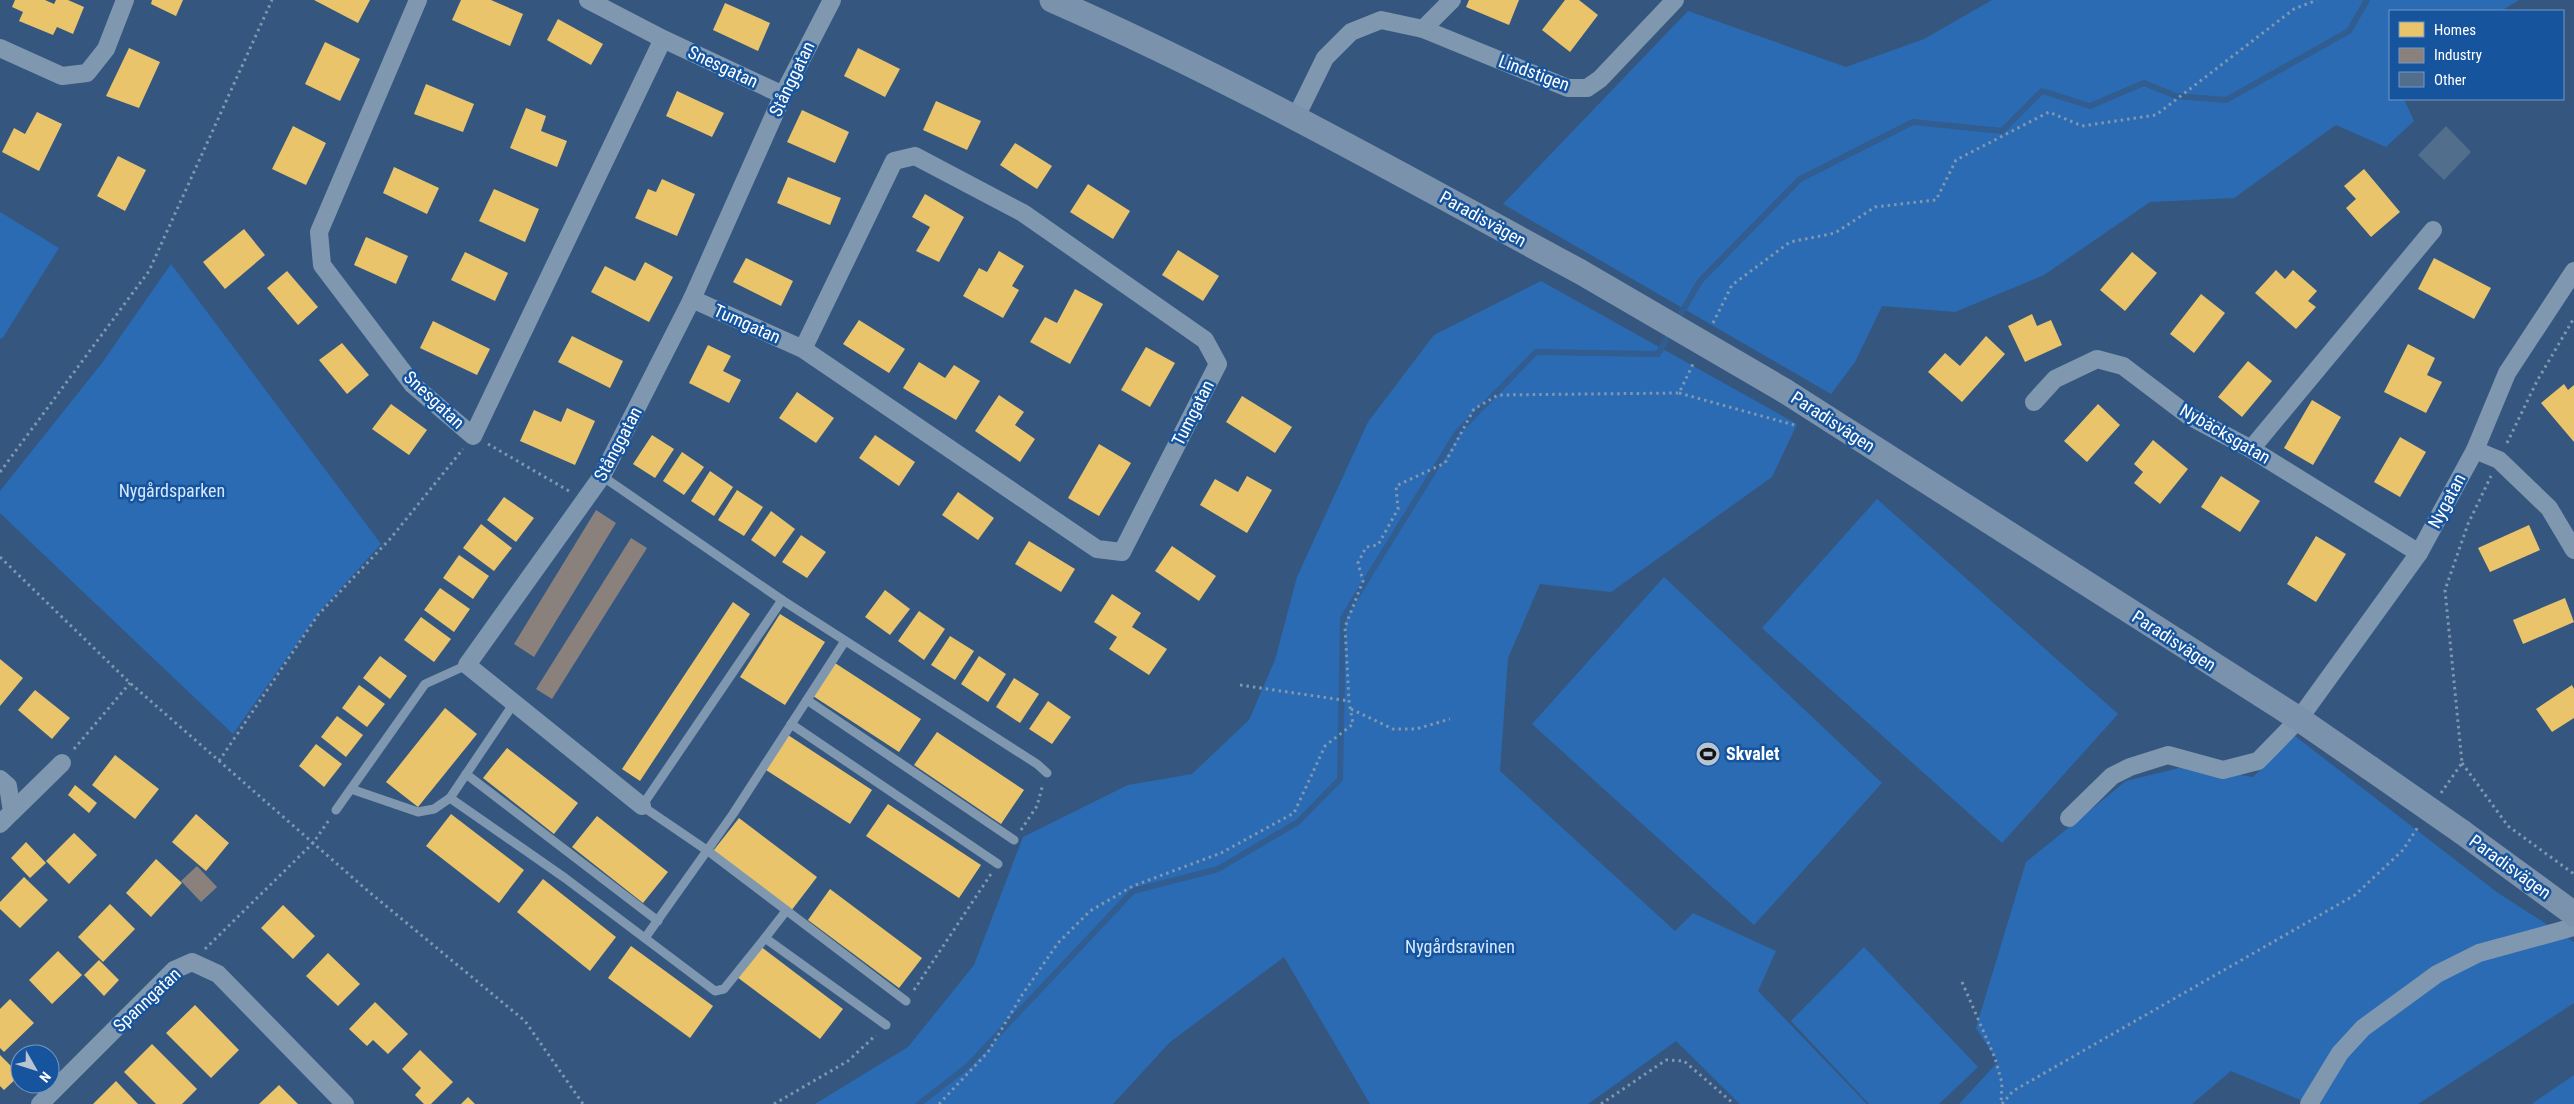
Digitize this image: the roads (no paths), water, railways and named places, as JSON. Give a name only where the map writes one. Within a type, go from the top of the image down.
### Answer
[{"type":"street","points":[[0,48],[62,76],[87,73],[106,49],[126,0]]},
{"type":"street","name":"Snesgatan","points":[[418,0],[319,232],[322,265],[413,385],[473,436],[663,39]]},
{"type":"street","name":"Snesgatan","points":[[588,0],[663,39],[783,95]]},
{"type":"street","name":"Stånggatan","points":[[467,665],[602,476],[692,299],[783,95],[832,0]]},
{"type":"street","name":"Paradisvägen","points":[[1052,0],[1110,25],[1296,117],[1579,271],[1784,391],[2299,719],[2462,832],[2574,914]]},
{"type":"street","points":[[1423,29],[1452,0]]},
{"type":"street","name":"Lindstigen","points":[[1296,117],[1325,58],[1351,32],[1380,20],[1423,29],[1568,88],[1587,88],[1600,79],[1675,0]]},
{"type":"street","name":"Tumgatan","points":[[692,299],[803,349],[1097,550],[1122,552],[1218,364],[1205,340],[1023,212],[915,156],[894,161],[803,349]]},
{"type":"street","points":[[2251,449],[2433,230]]},
{"type":"street","name":"Nygatan","points":[[2069,818],[2112,776],[2130,767],[2168,755],[2223,770],[2258,762],[2299,719],[2419,553],[2475,450],[2507,373],[2574,271]]},
{"type":"street","name":"Nybäcksgatan","points":[[2034,402],[2055,379],[2097,359],[2123,366],[2189,416],[2251,449],[2419,553]]},
{"type":"street","points":[[2475,450],[2499,460],[2550,508],[2574,550]]},
{"type":"street","points":[[467,665],[642,806]]},
{"type":"street","points":[[6,818],[62,763]]},
{"type":"street","points":[[0,779],[8,786],[6,818]]},
{"type":"street","points":[[2309,1104],[2340,1053],[2363,1028],[2437,974],[2479,953],[2574,927]]},
{"type":"street","name":"Spanngatan","points":[[40,1104],[174,970],[192,962],[218,974],[345,1104]]},
{"type":"lane","points":[[602,476],[782,600],[1038,764],[1047,773]]},
{"type":"lane","points":[[782,600],[642,806],[708,851],[906,1001]]},
{"type":"lane","points":[[646,938],[708,851],[845,640]]},
{"type":"lane","points":[[336,810],[425,684],[467,665]]},
{"type":"lane","points":[[806,700],[1014,840]]},
{"type":"lane","points":[[351,789],[418,812],[434,809],[450,798],[514,703]]},
{"type":"lane","points":[[791,724],[998,864]]},
{"type":"lane","points":[[466,774],[658,921]]},
{"type":"lane","points":[[450,798],[565,878],[715,991],[724,989],[786,910]]},
{"type":"lane","points":[[765,938],[886,1025]]},
{"type":"waterway","points":[[1676,322],[1700,281],[1800,179],[1913,122],[2002,131],[2042,91],[2090,106],[2144,83],[2176,96],[2226,100],[2349,31],[2367,0]]},
{"type":"waterway","points":[[919,1104],[968,1066],[1133,891],[1218,869],[1298,822],[1340,779],[1343,618],[1457,433],[1536,352],[1658,354],[1671,331]]},
{"type":"place","name":"Skvalet","points":[[1708,754]]},
{"type":"park label","name":"Nygårdsparken","points":[[172,491]]},
{"type":"park label","name":"Nygårdsravinen","points":[[1460,947]]}]
